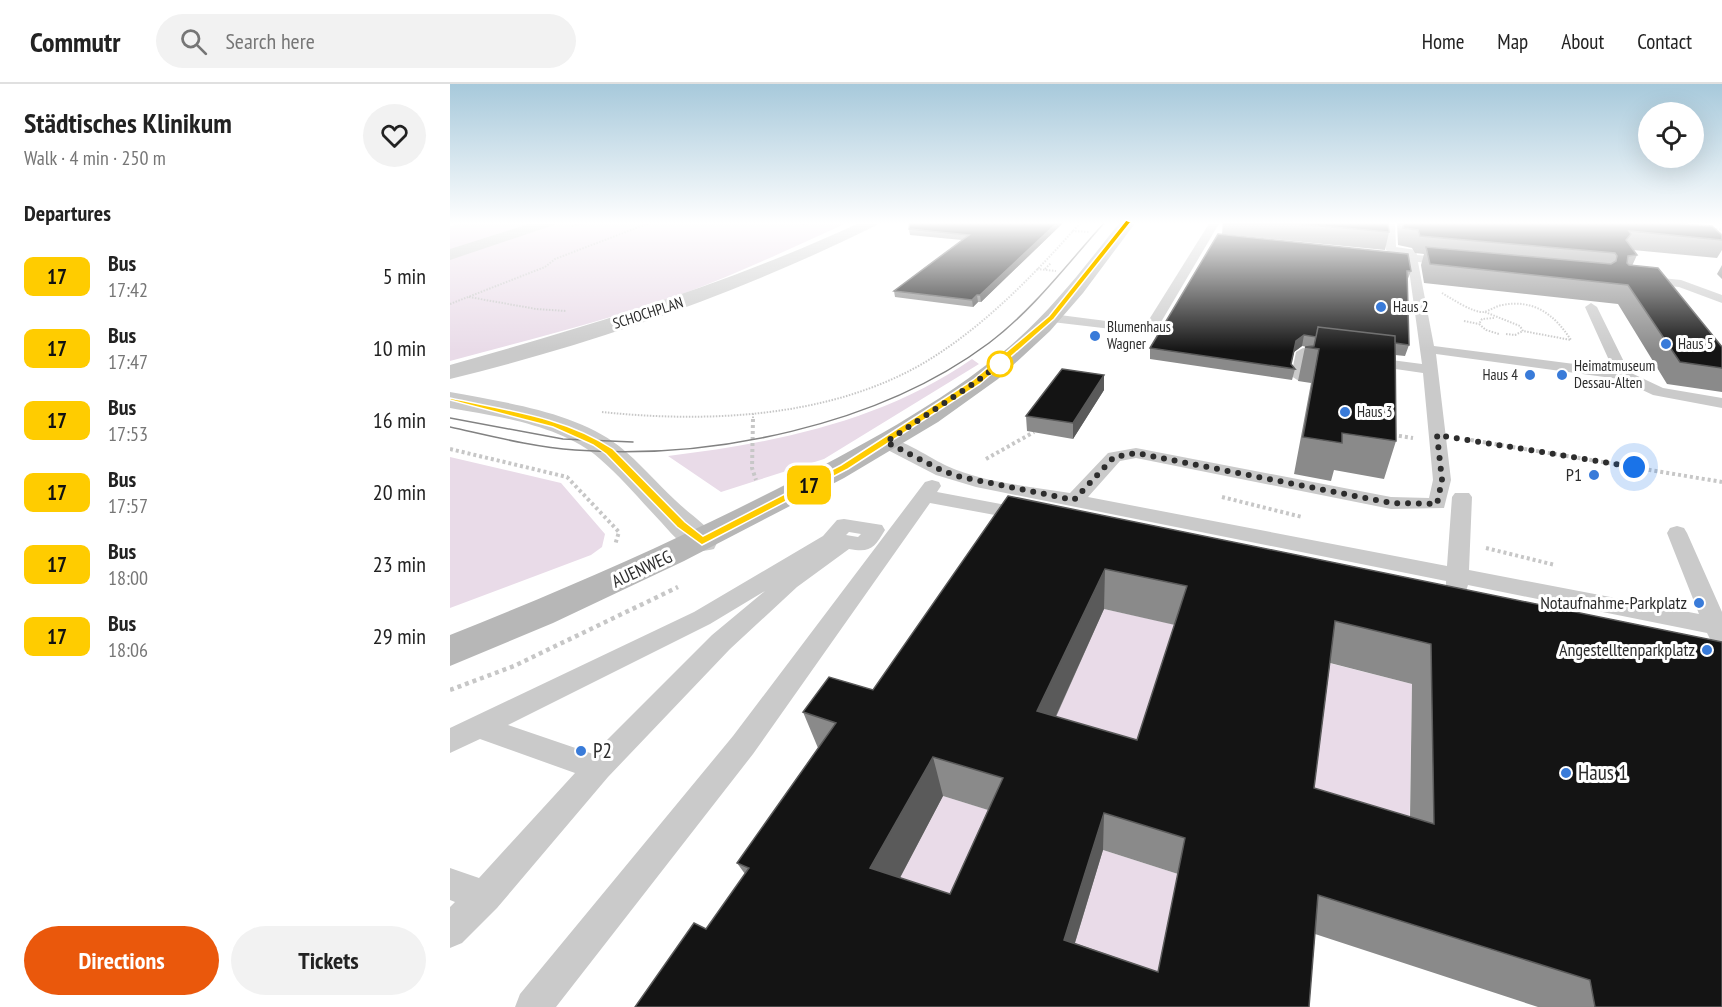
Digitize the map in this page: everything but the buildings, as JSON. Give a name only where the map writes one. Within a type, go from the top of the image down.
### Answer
[{"type":"main road","name":"AUENWEG","points":[[450,651],[589,593],[702,541],[844,467],[886,442],[976,382],[1052,318],[1094,265]]},
{"type":"street","name":"SCHOCHPLAN","points":[[450,372],[580,335],[699,296],[775,265]]},
{"type":"street","points":[[450,400],[556,424],[597,443],[609,452],[681,524],[702,541]]},
{"type":"lane","points":[[1052,318],[1149,331],[1194,265]]},
{"type":"lane","points":[[1074,500],[1114,457],[1136,453],[1391,503],[1437,504],[1442,480],[1428,349],[1414,265]]},
{"type":"lane","points":[[1636,277],[1681,284],[1722,299]]},
{"type":"lane","points":[[1591,307],[1623,375]]},
{"type":"lane","points":[[1428,349],[1623,375],[1659,392],[1722,403]]},
{"type":"lane","points":[[1299,376],[1303,352],[1430,369]]},
{"type":"lane","points":[[886,442],[952,474],[1722,627]]},
{"type":"lane","points":[[533,1007],[742,745],[925,496],[952,474]]},
{"type":"lane","points":[[925,496],[1045,518]]},
{"type":"lane","points":[[1457,595],[1462,497]]},
{"type":"lane","points":[[450,741],[481,728],[702,618],[830,541],[844,525],[875,530],[863,545],[844,542],[789,582],[721,642],[598,768],[485,896],[450,931]]},
{"type":"lane","points":[[1677,533],[1714,646]]},
{"type":"lane","points":[[1316,568],[1536,612]]},
{"type":"lane","points":[[1593,624],[1663,639]]},
{"type":"lane","points":[[481,728],[598,768]]},
{"type":"lane","points":[[450,884],[485,896]]},
{"type":"path","points":[[450,304],[547,265]]},
{"type":"path","points":[[597,411],[670,418],[753,413],[810,404],[898,375],[943,350],[987,316],[1038,265]]},
{"type":"path","points":[[1045,270],[1050,265]]},
{"type":"path","points":[[1418,288],[1441,292],[1461,305],[1485,312],[1494,318]]},
{"type":"path","points":[[469,297],[536,309],[567,311]]},
{"type":"path","points":[[1464,321],[1479,324],[1486,330],[1500,334],[1515,335],[1523,331],[1571,340],[1561,323],[1542,307],[1515,303],[1490,308],[1485,312]]},
{"type":"path","points":[[1479,324],[1482,319],[1494,318],[1515,323],[1523,331]]},
{"type":"path","points":[[952,474],[1034,432]]},
{"type":"path","points":[[1437,435],[1722,482]]},
{"type":"path","points":[[450,449],[567,477],[619,532],[615,548]]},
{"type":"path","points":[[450,690],[514,666],[631,610]]},
{"type":"shaded area","points":[[450,265],[754,265],[653,304],[450,361]]},
{"type":"shaded area","points":[[972,359],[979,364],[824,459],[721,492],[668,456],[788,436],[865,414],[938,380]]},
{"type":"shaded area","points":[[450,457],[561,483],[605,534],[602,547],[591,555],[450,608]]},
{"type":"shaded area","points":[[1104,609],[1182,626],[1134,779],[1040,751]]},
{"type":"shaded area","points":[[1321,661],[1412,684],[1409,861],[1299,826]]},
{"type":"shaded area","points":[[943,796],[1008,816],[961,928],[886,904]]},
{"type":"shaded area","points":[[1103,850],[1178,874],[1153,1002],[1066,972]]},
{"type":"tram line","points":[[450,427],[544,446],[627,452],[681,449],[736,442],[791,431],[845,416],[897,396],[945,372],[1005,330],[1036,301],[1067,265]]},
{"type":"tram line","points":[[450,418],[563,439],[633,442]]},
{"type":"bus line","name":"17","points":[[450,400],[556,424],[597,443],[634,476],[681,524],[702,541],[844,467],[933,412],[976,382],[1052,318],[1095,265]]},
{"type":"place","name":"Haus 2","points":[[1381,307]]},
{"type":"place","name":"Blumenhaus Wagner","points":[[1095,336]]},
{"type":"place","name":"Haus 5","points":[[1666,344]]},
{"type":"place","name":"Haus 4","points":[[1530,375]]},
{"type":"place","name":"Heimatmuseum Dessau-Alten","points":[[1562,375]]},
{"type":"place","name":"Haus 3","points":[[1345,412]]},
{"type":"place","name":"P1","points":[[1594,475]]},
{"type":"place","name":"Notaufnahme-Parkplatz","points":[[1699,603]]},
{"type":"place","name":"Angestelltenparkplatz","points":[[1707,650]]},
{"type":"place","name":"P2","points":[[581,751]]},
{"type":"place","name":"Haus 1","points":[[1566,773]]},
{"type":"route","points":[[1000,364],[1007,358],[933,412],[886,442],[943,471],[961,477],[1074,500],[1114,457],[1136,453],[1391,503],[1437,504],[1442,480],[1437,435],[1634,467]]}]
